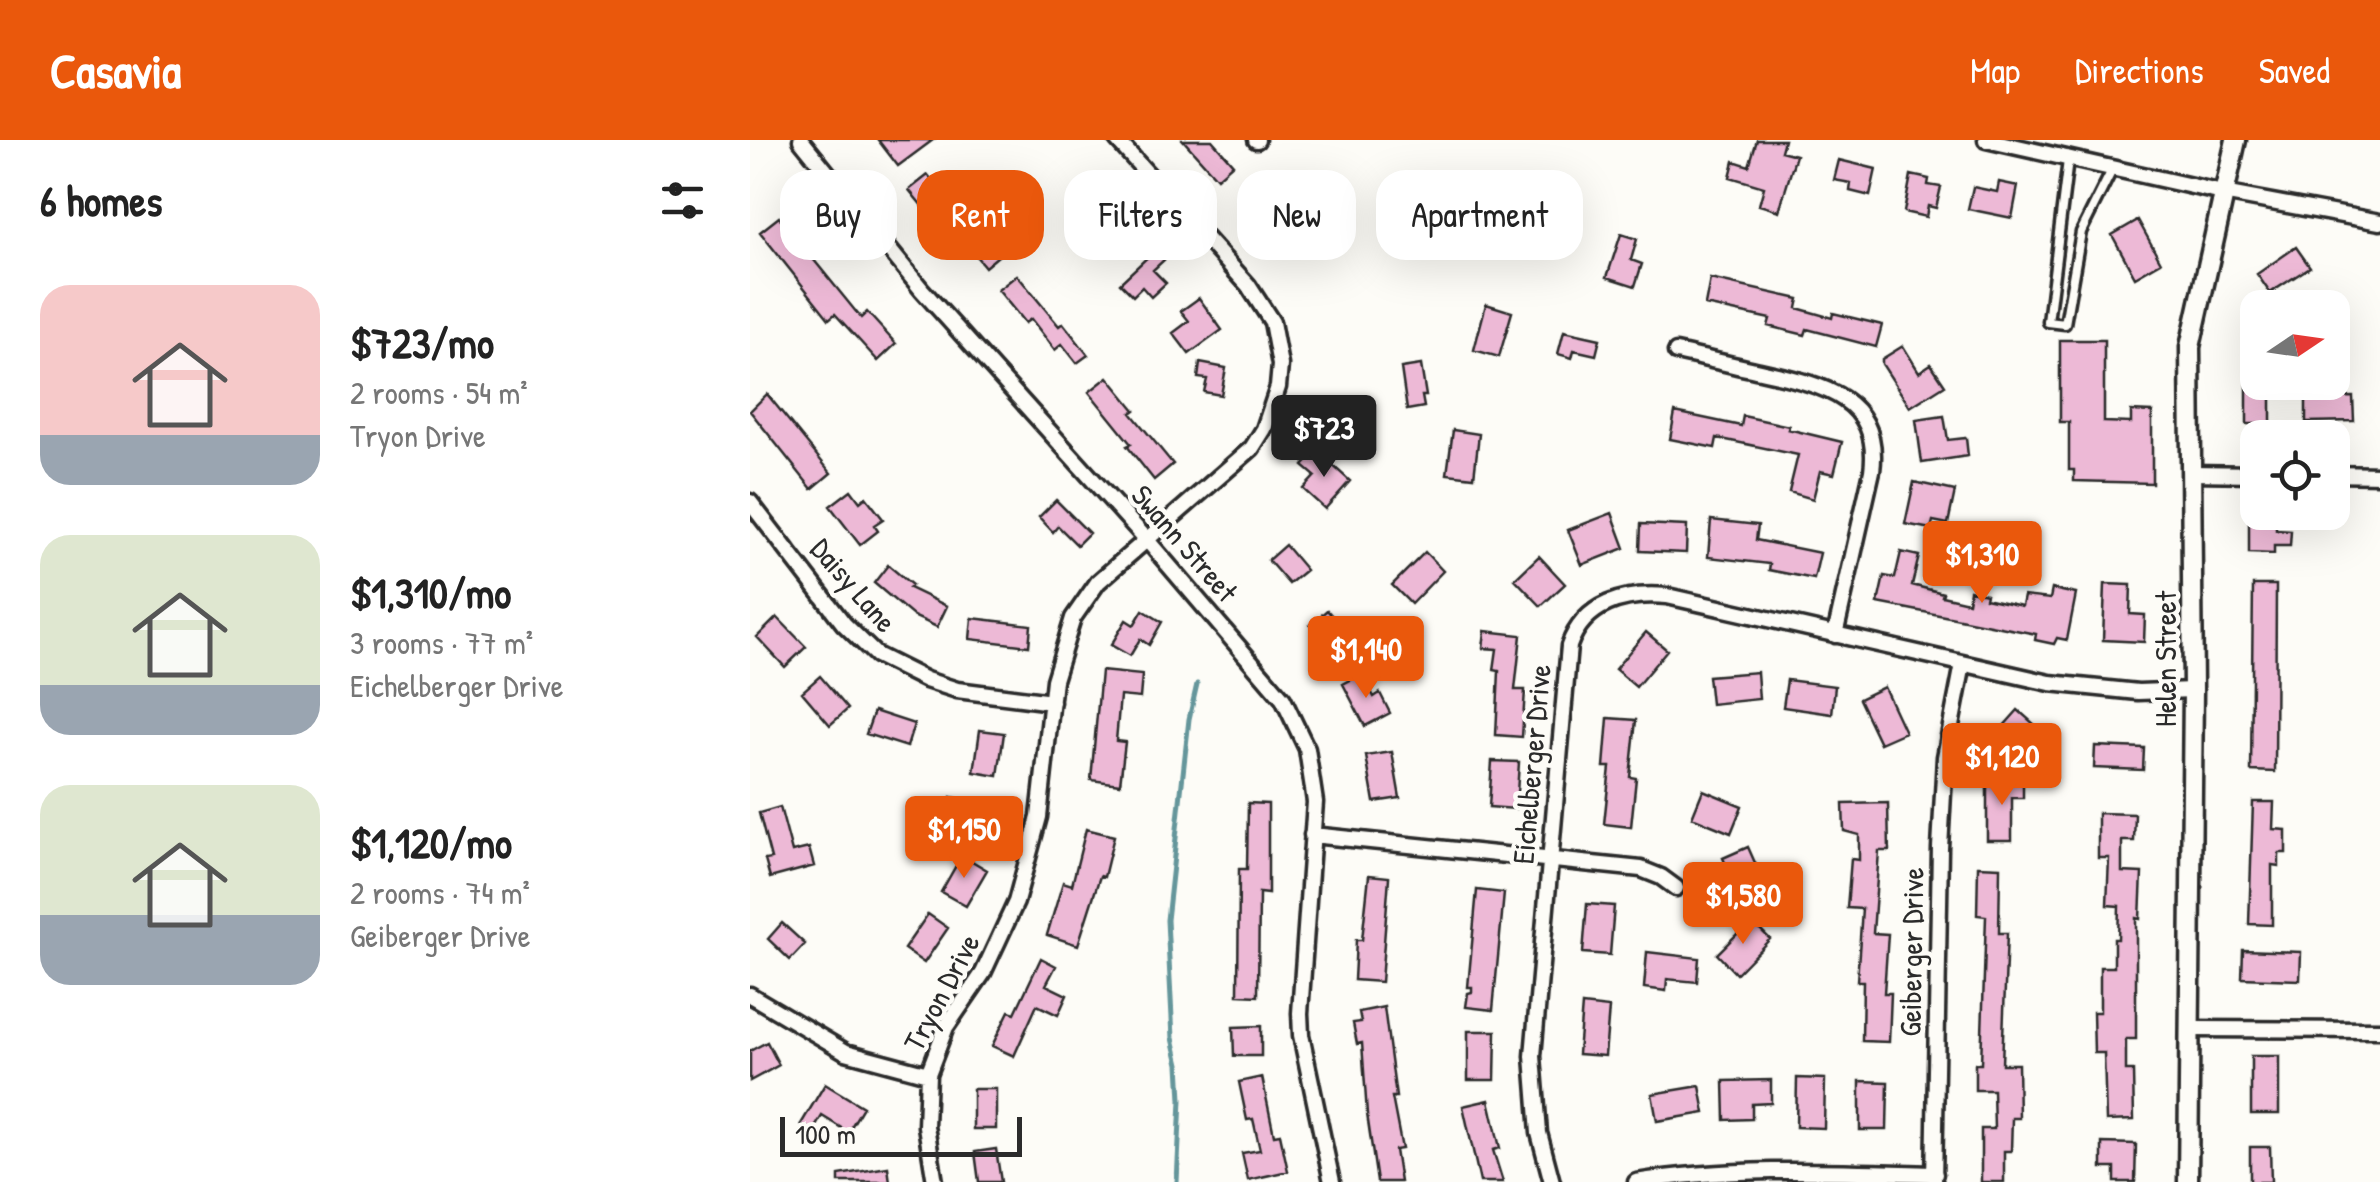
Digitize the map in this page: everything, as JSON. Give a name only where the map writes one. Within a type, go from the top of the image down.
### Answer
[{"type":"street","name":"Swann Street","points":[[801,140],[922,290],[1147,540],[1283,699],[1294,718],[1312,770],[1315,802],[1300,1013],[1305,1057],[1332,1182]]},
{"type":"street","name":"Tryon Drive","points":[[935,1182],[926,1126],[928,1074],[946,1027],[984,972],[1016,902],[1039,817],[1052,702],[1065,639],[1098,582],[1252,448],[1273,409],[1280,365],[1272,322],[1262,302],[1117,140]]},
{"type":"street","points":[[1986,140],[2224,193],[2380,222]]},
{"type":"street","name":"Helen Street","points":[[2188,1182],[2193,690],[2190,347],[2236,140]]},
{"type":"street","points":[[1676,352],[1818,384],[1847,400],[1867,426],[1873,448],[1872,471],[1835,635]]},
{"type":"street","points":[[2190,473],[2240,474]]},
{"type":"street","points":[[2350,474],[2380,474]]},
{"type":"street","name":"Daisy Lane","points":[[750,502],[844,624],[876,654],[926,680],[958,690],[1052,702]]},
{"type":"street","name":"Eichelberger Drive","points":[[1552,1182],[1540,1133],[1533,1056],[1569,646],[1578,626],[1594,611],[1624,596],[1646,594],[2094,690],[2193,690]]},
{"type":"street","name":"Geiberger Drive","points":[[1934,1178],[1940,848],[1946,757],[1964,664]]},
{"type":"street","points":[[1312,834],[1640,869],[1676,888]]},
{"type":"street","points":[[750,996],[846,1052],[928,1074]]},
{"type":"street","points":[[2190,1029],[2380,1030]]},
{"type":"street","points":[[1636,1182],[1753,1174],[1934,1178]]},
{"type":"lane","points":[[2068,158],[2048,322],[2065,324],[2082,232],[2112,168]]},
{"type":"building","points":[[878,140],[933,140],[898,166]]},
{"type":"building","points":[[1183,140],[1212,140],[1233,164],[1217,178],[1217,170],[1210,170]]},
{"type":"building","points":[[1757,140],[1784,140],[1781,151],[1796,155],[1779,211],[1759,205],[1764,187],[1730,177],[1734,161],[1749,166]]},
{"type":"building","points":[[1839,160],[1876,169],[1870,196],[1850,191],[1851,183],[1834,180]]},
{"type":"building","points":[[1911,175],[1941,187],[1936,208],[1928,206],[1926,217],[1904,212]]},
{"type":"building","points":[[1999,182],[2018,186],[2012,218],[1968,209],[1973,187],[1997,192]]},
{"type":"building","points":[[917,184],[917,200],[909,190]]},
{"type":"building","points":[[780,218],[780,257],[760,232]]},
{"type":"building","points":[[2138,220],[2161,262],[2135,277],[2112,235]]},
{"type":"building","points":[[1621,234],[1637,239],[1631,260],[1642,264],[1635,286],[1607,277]]},
{"type":"building","points":[[2296,247],[2310,267],[2275,290],[2268,290],[2257,274]]},
{"type":"building","points":[[782,260],[814,260],[861,318],[867,312],[896,344],[878,361],[835,314],[829,319]]},
{"type":"building","points":[[1144,260],[1164,260],[1153,270],[1166,283],[1151,297],[1142,287],[1133,296],[1120,283]]},
{"type":"building","points":[[1017,275],[1088,355],[1077,363],[1062,344],[1055,350],[1031,319],[1025,323],[998,290]]},
{"type":"building","points":[[1710,279],[1799,299],[1797,308],[1832,318],[1833,313],[1882,325],[1876,347],[1807,329],[1805,335],[1768,326],[1770,319],[1705,305]]},
{"type":"building","points":[[1199,298],[1222,330],[1189,354],[1173,333],[1189,321],[1181,311]]},
{"type":"building","points":[[1486,304],[1512,312],[1499,357],[1474,350]]},
{"type":"building","points":[[1564,331],[1600,339],[1596,355],[1574,350],[1572,358],[1558,354]]},
{"type":"building","points":[[2060,340],[2104,340],[2104,422],[2131,423],[2131,411],[2152,412],[2152,483],[2074,481],[2074,470],[2069,470],[2069,422],[2060,422]]},
{"type":"building","points":[[1903,346],[1919,372],[1931,364],[1945,385],[1910,407],[1882,364],[1882,359]]},
{"type":"building","points":[[1200,363],[1226,368],[1221,395],[1204,392],[1207,379],[1198,378]]},
{"type":"building","points":[[1421,365],[1424,407],[1407,410],[1401,368]]},
{"type":"building","points":[[1108,377],[1135,410],[1131,413],[1173,464],[1154,480],[1089,392]]},
{"type":"building","points":[[767,394],[831,473],[812,489],[750,411]]},
{"type":"building","points":[[2350,397],[2354,421],[2306,420],[2306,400]]},
{"type":"building","points":[[2247,400],[2271,400],[2271,420],[2247,420]]},
{"type":"building","points":[[1675,412],[1741,426],[1743,416],[1842,442],[1834,474],[1820,471],[1813,499],[1789,492],[1798,455],[1717,438],[1715,448],[1670,439]]},
{"type":"building","points":[[1944,416],[1948,440],[1966,438],[1968,456],[1922,463],[1916,420]]},
{"type":"building","points":[[1453,430],[1479,434],[1474,477],[1447,474]]},
{"type":"building","points":[[1317,451],[1350,481],[1325,509],[1303,489],[1315,476],[1303,466]]},
{"type":"building","points":[[1914,482],[1955,491],[1948,524],[1933,521],[1931,529],[1905,524]]},
{"type":"building","points":[[851,490],[860,502],[866,497],[883,519],[874,525],[878,531],[860,545],[830,506]]},
{"type":"building","points":[[1056,500],[1089,533],[1077,545],[1058,526],[1053,532],[1039,517]]},
{"type":"building","points":[[1612,513],[1625,548],[1582,565],[1568,530]]},
{"type":"building","points":[[1711,520],[1758,525],[1756,540],[1820,553],[1814,579],[1769,570],[1770,564],[1708,557]]},
{"type":"building","points":[[1641,524],[1687,526],[1686,553],[1640,551]]},
{"type":"building","points":[[2249,530],[2291,531],[2290,546],[2274,546],[2274,554],[2249,553]]},
{"type":"building","points":[[1285,545],[1306,570],[1289,584],[1268,560]]},
{"type":"building","points":[[1425,552],[1443,571],[1411,604],[1392,585]]},
{"type":"building","points":[[1901,552],[1919,556],[1912,585],[1943,593],[1942,596],[1968,602],[1970,590],[1986,594],[1985,598],[2022,606],[2024,596],[2050,599],[2052,589],[2076,594],[2067,640],[2057,638],[2054,644],[2035,640],[2036,634],[1878,603],[1884,576],[1895,578]]},
{"type":"building","points":[[1539,556],[1565,584],[1541,606],[1515,579]]},
{"type":"building","points":[[888,565],[912,585],[909,588],[947,606],[937,627],[913,616],[874,583]]},
{"type":"building","points":[[2105,584],[2131,585],[2130,614],[2145,615],[2144,642],[2103,640]]},
{"type":"building","points":[[2253,585],[2276,585],[2275,772],[2251,771]]},
{"type":"building","points":[[1143,610],[1162,622],[1149,645],[1140,639],[1130,656],[1111,645],[1126,620],[1134,625]]},
{"type":"building","points":[[1327,610],[1348,634],[1331,649],[1310,625]]},
{"type":"building","points":[[777,617],[806,647],[785,667],[757,637]]},
{"type":"building","points":[[972,618],[1031,625],[1029,646],[970,639]]},
{"type":"building","points":[[1485,631],[1521,635],[1515,690],[1525,690],[1522,737],[1496,735],[1497,649],[1483,648]]},
{"type":"building","points":[[1646,632],[1667,650],[1636,687],[1615,669]]},
{"type":"building","points":[[1101,671],[1142,675],[1140,698],[1120,696],[1116,741],[1125,742],[1120,784],[1091,780]]},
{"type":"building","points":[[1757,672],[1759,699],[1711,704],[1708,676]]},
{"type":"building","points":[[1362,674],[1374,697],[1380,693],[1390,713],[1365,726],[1343,684]]},
{"type":"building","points":[[820,676],[848,709],[830,725],[802,692]]},
{"type":"building","points":[[1787,680],[1835,686],[1832,714],[1783,707]]},
{"type":"building","points":[[1884,687],[1905,732],[1880,743],[1859,699]]},
{"type":"building","points":[[2018,710],[2034,724],[2002,761],[1985,747]]},
{"type":"building","points":[[874,711],[914,724],[907,747],[866,734]]},
{"type":"building","points":[[1608,718],[1636,720],[1630,777],[1636,778],[1631,827],[1604,824],[1610,767],[1604,767]]},
{"type":"building","points":[[980,730],[1004,733],[998,776],[974,772]]},
{"type":"building","points":[[2095,746],[2144,748],[2143,770],[2094,768]]},
{"type":"building","points":[[1392,752],[1400,798],[1374,802],[1366,756]]},
{"type":"building","points":[[1492,761],[1519,762],[1516,809],[1489,807]]},
{"type":"building","points":[[1987,780],[2023,780],[2023,798],[2012,798],[2012,840],[1987,840]]},
{"type":"building","points":[[1703,790],[1742,806],[1731,833],[1692,817]]},
{"type":"building","points":[[951,797],[979,802],[972,843],[944,838]]},
{"type":"building","points":[[2253,802],[2274,802],[2273,829],[2286,830],[2286,853],[2279,853],[2279,866],[2272,865],[2272,925],[2249,924]]},
{"type":"building","points":[[1248,803],[1268,804],[1268,894],[1259,893],[1258,996],[1238,995],[1239,869],[1247,869]]},
{"type":"building","points":[[1888,803],[1889,851],[1879,851],[1873,933],[1888,934],[1884,993],[1891,993],[1889,1042],[1862,1041],[1863,981],[1857,981],[1862,909],[1847,908],[1851,859],[1859,860],[1859,835],[1844,831],[1843,804]]},
{"type":"building","points":[[780,807],[792,852],[809,848],[814,866],[770,878],[765,860],[771,859],[759,813]]},
{"type":"building","points":[[2098,813],[2135,814],[2134,841],[2122,841],[2122,872],[2142,873],[2140,919],[2136,918],[2136,1039],[2126,1039],[2126,1071],[2133,1071],[2134,1120],[2106,1121],[2104,1053],[2094,1053],[2093,1012],[2100,1012],[2100,967],[2114,967],[2119,906],[2107,905],[2109,858],[2098,858]]},
{"type":"building","points":[[1086,829],[1114,836],[1104,877],[1100,876],[1078,945],[1047,935],[1063,882],[1072,885]]},
{"type":"building","points":[[1748,847],[1768,892],[1743,903],[1723,858]]},
{"type":"building","points":[[962,855],[987,870],[966,906],[941,892]]},
{"type":"building","points":[[1978,866],[2000,867],[1999,933],[2007,933],[2002,1064],[2018,1064],[2019,1118],[2012,1118],[2011,1151],[2004,1151],[2004,1182],[1981,1182],[1981,1129],[1994,1129],[1993,1090],[1975,1090],[1975,1064],[1981,1064],[1986,916],[1977,915]]},
{"type":"building","points":[[1369,875],[1389,877],[1381,982],[1354,980],[1356,940],[1362,940]]},
{"type":"building","points":[[1477,890],[1504,893],[1493,1010],[1466,1007],[1468,993],[1472,992],[1472,987],[1468,987]]},
{"type":"building","points":[[1587,904],[1614,906],[1610,955],[1583,953]]},
{"type":"building","points":[[928,914],[948,928],[924,963],[904,949]]},
{"type":"building","points":[[1751,920],[1770,939],[1736,974],[1717,954]]},
{"type":"building","points":[[782,923],[805,944],[790,960],[768,939]]},
{"type":"building","points":[[2243,950],[2301,952],[2300,980],[2242,978]]},
{"type":"building","points":[[1647,952],[1699,958],[1697,982],[1667,979],[1666,991],[1644,988]]},
{"type":"building","points":[[1041,958],[1056,966],[1046,985],[1067,995],[1058,1015],[1037,1005],[1014,1056],[992,1046],[1009,1011],[1015,1013]]},
{"type":"building","points":[[1582,1005],[1609,1008],[1605,1056],[1578,1054]]},
{"type":"building","points":[[1384,1007],[1396,1097],[1392,1097],[1402,1149],[1395,1150],[1400,1182],[1377,1182],[1362,1043],[1357,1044],[1353,1023],[1361,1022],[1359,1012]]},
{"type":"building","points":[[1261,1026],[1261,1056],[1234,1056],[1233,1027]]},
{"type":"building","points":[[1468,1031],[1496,1031],[1495,1080],[1468,1080]]},
{"type":"building","points":[[767,1042],[779,1065],[750,1081],[750,1051]]},
{"type":"building","points":[[2251,1056],[2279,1056],[2279,1114],[2251,1114]]},
{"type":"building","points":[[1262,1077],[1274,1135],[1280,1134],[1288,1171],[1248,1180],[1242,1153],[1260,1150],[1253,1119],[1247,1120],[1239,1082]]},
{"type":"building","points":[[1797,1078],[1825,1079],[1824,1128],[1796,1127]]},
{"type":"building","points":[[1771,1080],[1771,1103],[1752,1104],[1752,1119],[1725,1120],[1724,1081]]},
{"type":"building","points":[[1860,1081],[1888,1082],[1887,1130],[1860,1130]]},
{"type":"building","points":[[825,1084],[863,1107],[848,1132],[822,1116],[813,1131],[801,1124]]},
{"type":"building","points":[[1700,1086],[1705,1113],[1657,1121],[1652,1094]]},
{"type":"building","points":[[973,1089],[996,1089],[996,1129],[973,1129]]},
{"type":"building","points":[[1489,1100],[1500,1148],[1493,1150],[1503,1182],[1480,1182],[1463,1106]]},
{"type":"building","points":[[2102,1143],[2136,1144],[2135,1182],[2115,1182],[2115,1168],[2102,1168]]},
{"type":"building","points":[[2250,1147],[2270,1147],[2271,1182],[2250,1182]]},
{"type":"building","points":[[996,1149],[1001,1182],[979,1182],[975,1152]]},
{"type":"building","points":[[888,1167],[890,1182],[839,1182],[839,1175]]},
{"type":"waterway","points":[[1177,1182],[1181,1100],[1173,1038],[1167,920],[1189,719],[1197,684]]}]
